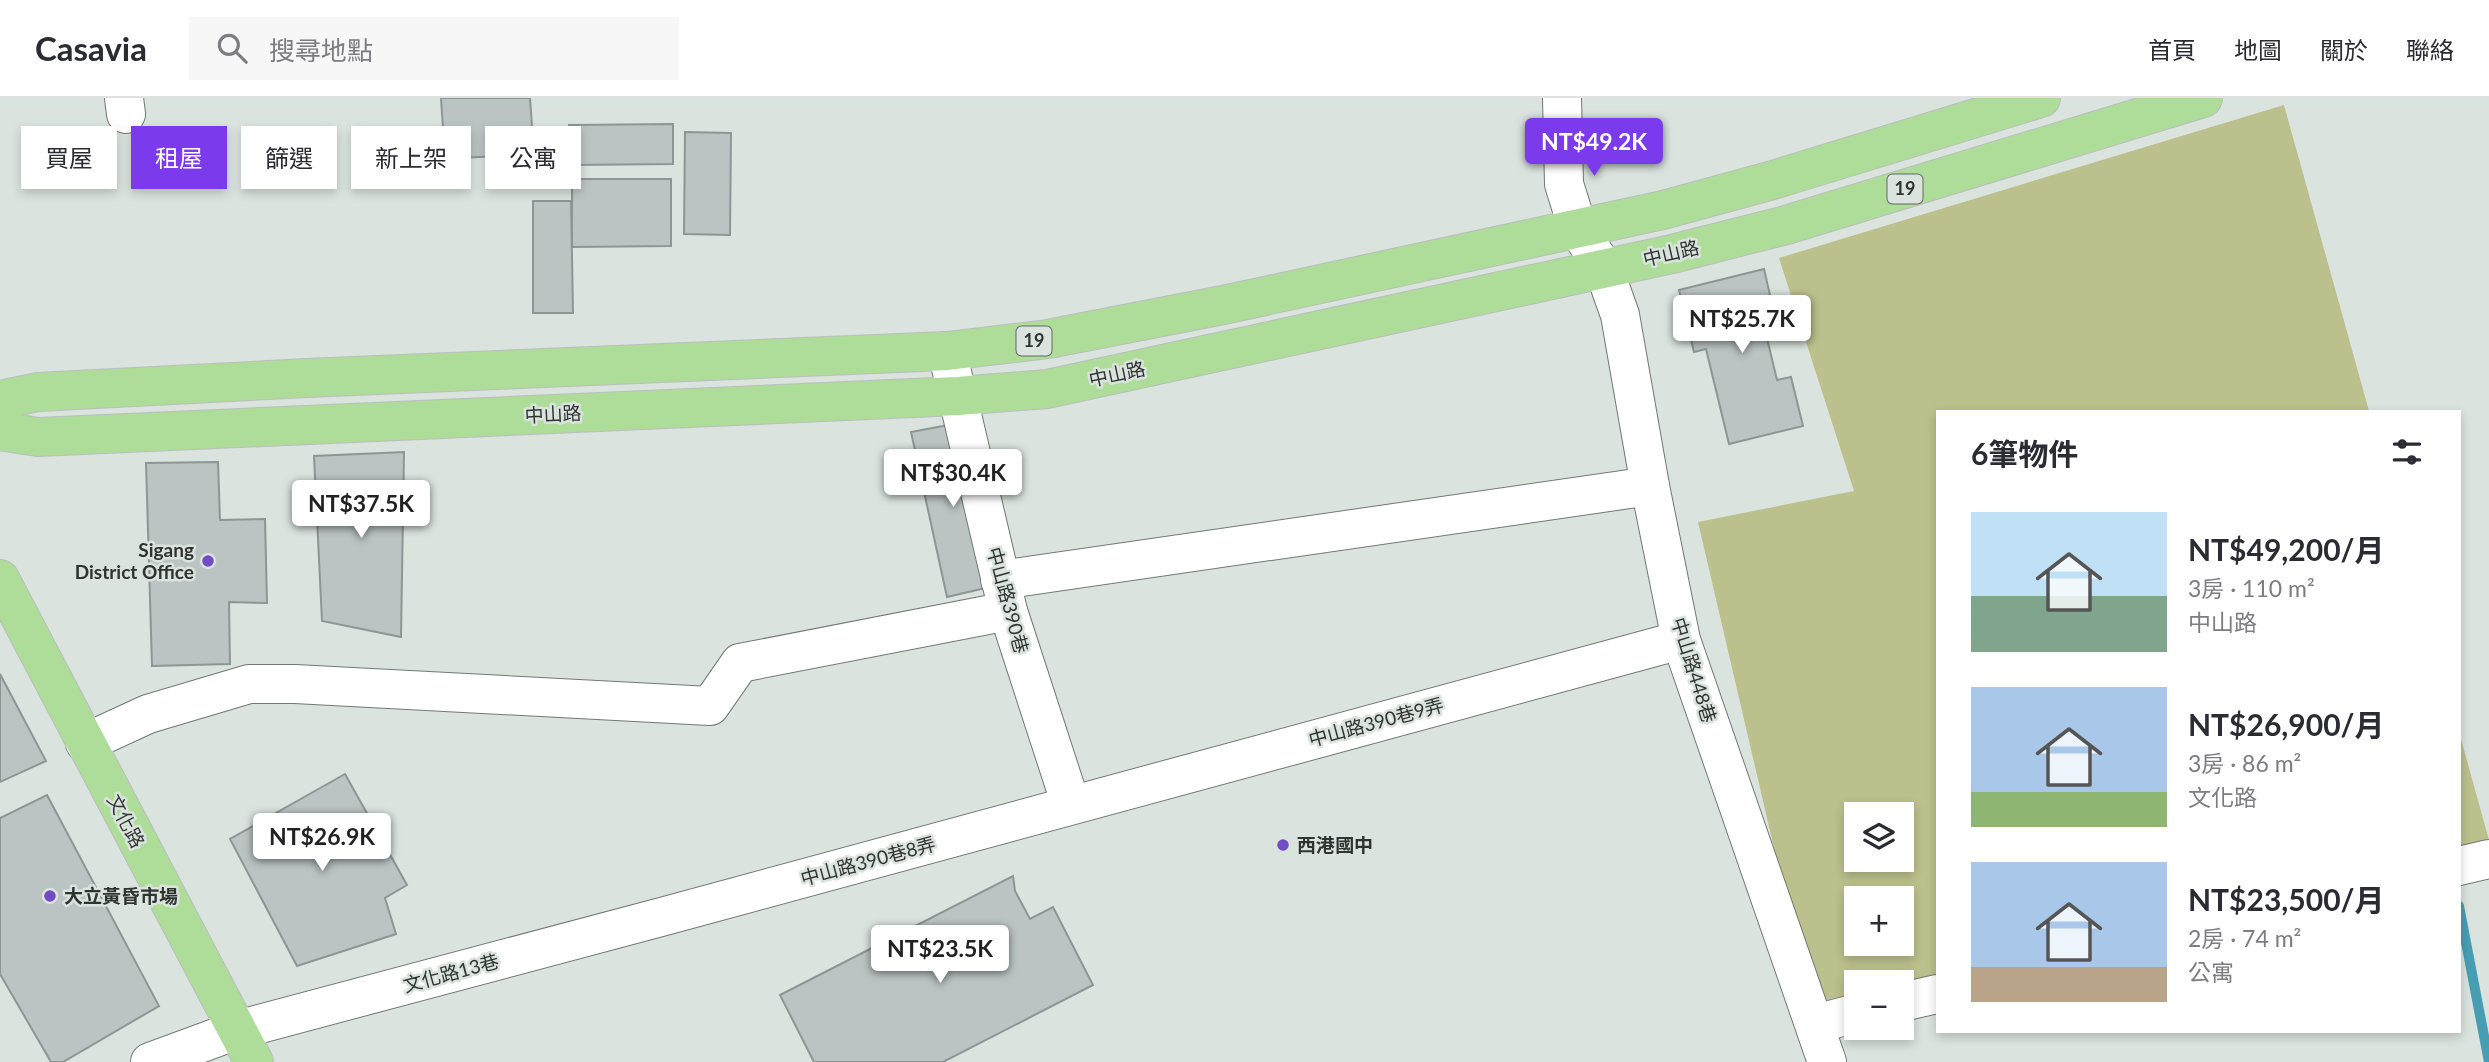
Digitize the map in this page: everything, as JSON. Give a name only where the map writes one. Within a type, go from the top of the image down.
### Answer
[{"type":"main road","name":"19","points":[[0,400],[38,392],[947,351],[1048,340],[1663,209],[1773,180],[2041,98]]},
{"type":"main road","name":"中山路","points":[[0,431],[38,437],[958,396],[1047,388],[1672,254],[1786,225],[2203,98]]},
{"type":"main road","points":[[307,378],[311,425]]},
{"type":"main road","name":"文化路","points":[[0,579],[245,1046]]},
{"type":"street","name":"中山路448巷","points":[[1562,98],[1564,184],[1578,229],[1603,267],[1620,315],[1681,640],[1827,1062]]},
{"type":"street","name":"中山路390巷","points":[[947,351],[1004,595],[1071,805]]},
{"type":"street","points":[[85,743],[148,714],[249,684],[295,684],[710,706],[740,663],[1004,595],[1650,486]]},
{"type":"street","name":"中山路390巷9弄","points":[[1071,805],[1681,640]]},
{"type":"street","name":"中山路390巷8弄","points":[[665,916],[1071,805]]},
{"type":"street","points":[[2461,866],[2489,859]]},
{"type":"street","name":"文化路13巷","points":[[149,1062],[245,1046],[665,916]]},
{"type":"street","points":[[1914,999],[1936,994]]},
{"type":"street","points":[[1815,1024],[1844,1016]]},
{"type":"green space","points":[[2284,105],[2369,410],[1936,410],[1936,994],[1914,999],[1914,970],[1844,970],[1844,1016],[1815,1024],[1698,522],[1854,491],[1779,258]]},
{"type":"green space","points":[[2461,739],[2489,840],[2489,859],[2461,866]]},
{"type":"building","points":[[441,98],[530,98],[532,126],[485,126],[485,157],[471,158],[471,126],[443,126]]},
{"type":"building","points":[[673,124],[673,164],[581,165],[581,126],[569,125]]},
{"type":"building","points":[[685,132],[731,133],[730,235],[684,234]]},
{"type":"building","points":[[581,179],[671,179],[671,246],[572,247],[572,189],[581,189]]},
{"type":"building","points":[[533,201],[571,201],[573,313],[533,313]]},
{"type":"building","points":[[1764,269],[1778,330],[1766,334],[1777,380],[1791,377],[1803,426],[1729,444],[1706,349],[1694,352],[1679,290]]},
{"type":"building","points":[[959,423],[994,586],[947,597],[911,432]]},
{"type":"building","points":[[404,452],[401,637],[322,621],[314,456]]},
{"type":"building","name":"Sigang District Office","points":[[218,462],[220,520],[265,519],[267,603],[229,602],[230,664],[152,666],[146,463]]},
{"type":"building","points":[[0,674],[46,761],[0,782]]},
{"type":"building","points":[[345,774],[407,885],[385,898],[396,934],[297,966],[230,839]]},
{"type":"building","name":"大立黃昏市場","points":[[47,795],[159,1006],[63,1062],[51,1062],[0,974],[0,818]]},
{"type":"building","points":[[1013,876],[1015,891],[1030,919],[1053,907],[1093,985],[943,1062],[814,1062],[780,995]]},
{"type":"waterway","points":[[2461,916],[2489,1062]]},
{"type":"place","name":"Sigang District Office","points":[[208,561]]},
{"type":"place","name":"西港國中","points":[[1283,845]]},
{"type":"place","name":"大立黃昏市場","points":[[50,896]]}]
